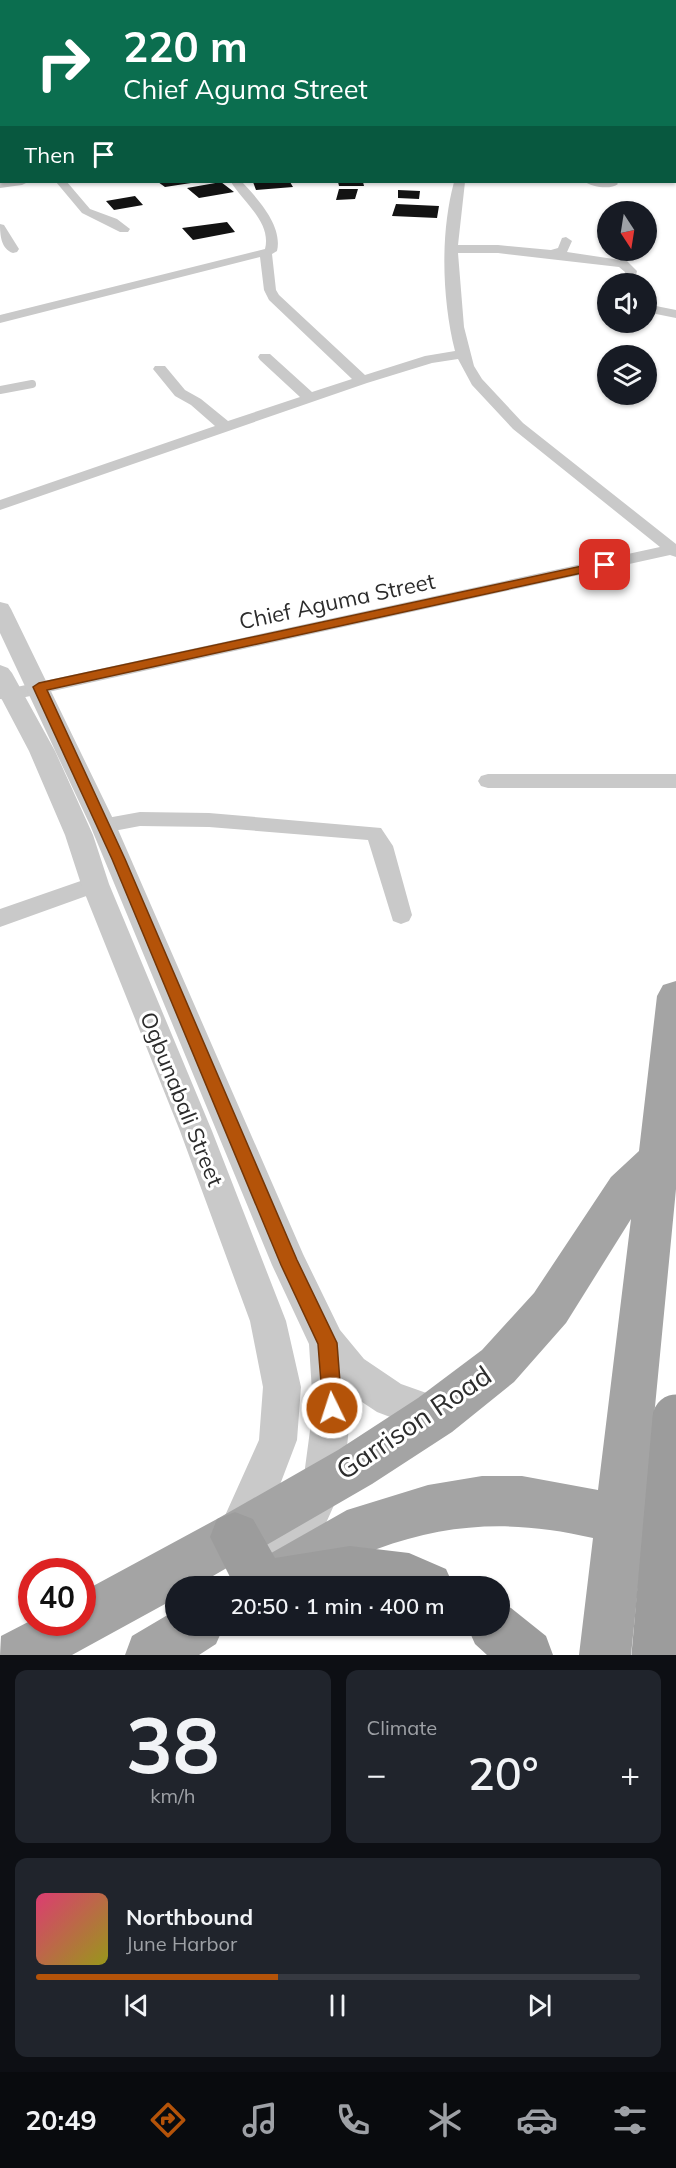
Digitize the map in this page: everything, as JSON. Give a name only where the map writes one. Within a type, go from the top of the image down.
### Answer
[{"type":"highway","points":[[655,1655],[676,1418]]},
{"type":"highway","points":[[235,1537],[256,1576]]},
{"type":"highway","points":[[321,1576],[350,1571],[392,1576]]},
{"type":"highway","points":[[504,1636],[526,1655]]},
{"type":"main road","points":[[605,1655],[618,1518],[667,1154],[676,996]]},
{"type":"main road","name":"Garrison Road","points":[[96,1613],[235,1537],[355,1467],[435,1415],[498,1366],[550,1308],[626,1190],[667,1154]]},
{"type":"main road","points":[[280,1576],[365,1528],[428,1510],[482,1501],[522,1501],[618,1518],[676,1532]]},
{"type":"main road","points":[[20,1655],[54,1636]]},
{"type":"main road","points":[[152,1655],[182,1636]]},
{"type":"street","points":[[62,183],[86,211],[124,229]]},
{"type":"street","points":[[0,319],[179,272],[266,253],[273,248],[273,241],[258,205],[238,183]]},
{"type":"street","points":[[459,183],[453,290],[460,341],[468,367],[495,402],[519,426],[675,550]]},
{"type":"street","points":[[602,183],[612,184]]},
{"type":"street","points":[[0,228],[13,249]]},
{"type":"street","points":[[552,254],[563,250],[566,241]]},
{"type":"street","points":[[454,249],[498,249],[552,254],[623,264],[631,273]]},
{"type":"street","points":[[266,253],[270,290],[274,297],[362,380]]},
{"type":"street","points":[[657,310],[676,314]]},
{"type":"street","points":[[0,505],[362,380],[430,359],[464,354]]},
{"type":"street","points":[[265,357],[310,398]]},
{"type":"street","points":[[160,369],[180,393],[196,402],[226,427]]},
{"type":"street","name":"Chief Aguma Street","points":[[10,691],[675,550]]},
{"type":"street","name":"Ogbunabali Street","points":[[0,609],[10,691],[42,751],[78,836],[95,884],[196,1131],[268,1321],[282,1387],[278,1440],[259,1489],[235,1537]]},
{"type":"street","name":"Ogbunabali Street","points":[[10,691],[103,825],[290,1265],[327,1343],[351,1372],[390,1399],[435,1415]]},
{"type":"street","points":[[488,781],[676,781]]},
{"type":"street","points":[[103,825],[140,819],[209,820],[374,833],[382,846],[401,915]]},
{"type":"street","points":[[0,918],[95,884]]},
{"type":"street","name":"Ogbunabali Street","points":[[269,1576],[304,1527],[323,1485],[332,1408],[327,1343]]},
{"type":"lane","points":[[0,390],[32,384]]},
{"type":"building","points":[[159,183],[191,183],[165,187]]},
{"type":"building","points":[[222,183],[234,192],[199,198],[187,188]]},
{"type":"building","points":[[253,183],[291,183],[293,187],[256,190]]},
{"type":"building","points":[[338,183],[363,183],[364,186],[339,186]]},
{"type":"building","points":[[339,189],[358,189],[355,199],[336,200]]},
{"type":"building","points":[[398,190],[420,191],[419,199],[398,198]]},
{"type":"building","points":[[135,196],[143,205],[114,210],[106,201]]},
{"type":"building","points":[[396,204],[439,206],[437,218],[392,216]]},
{"type":"building","points":[[227,222],[235,232],[193,240],[182,228]]},
{"type":"route","points":[[332,1408],[327,1343],[290,1265],[118,859],[39,687],[605,565]]}]
